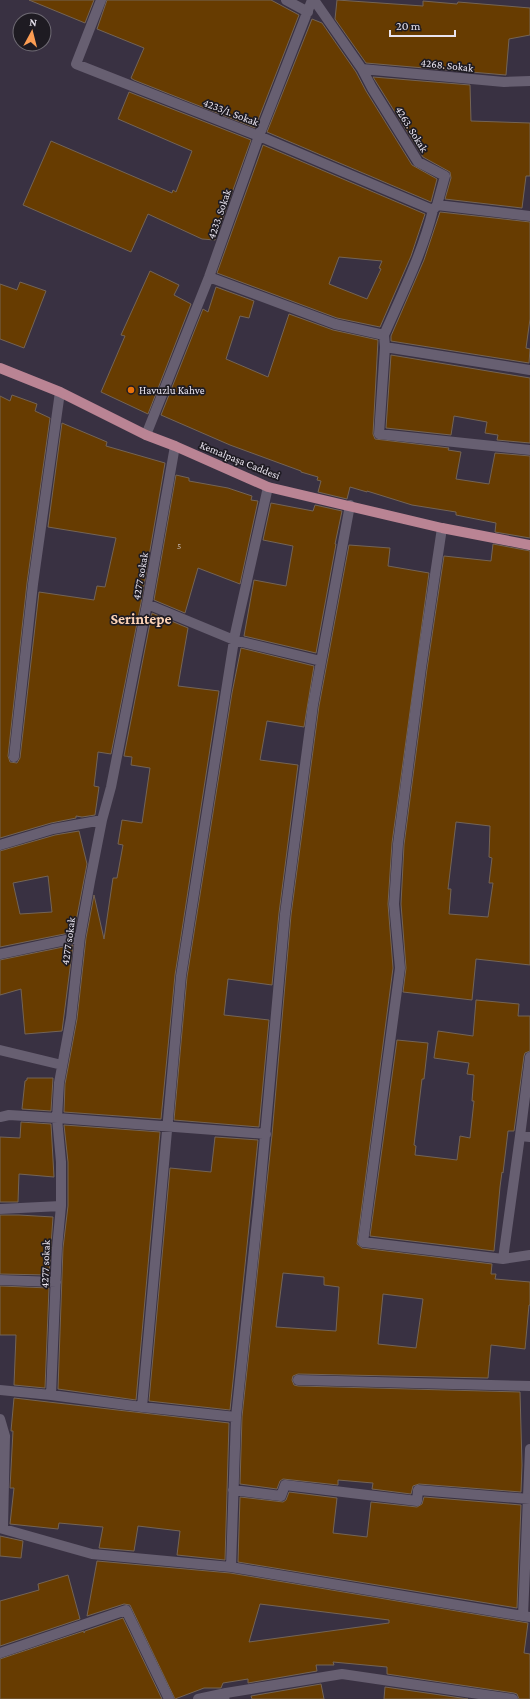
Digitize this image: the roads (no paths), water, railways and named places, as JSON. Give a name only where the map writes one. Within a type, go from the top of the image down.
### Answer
[{"type":"main road","name":"Kemalpaşa Caddesi","points":[[0,368],[60,392],[146,435],[175,446],[268,487],[350,505],[442,528],[530,545]]},
{"type":"street","name":"4233/1. Sokak","points":[[101,0],[76,64],[435,207]]},
{"type":"street","points":[[286,0],[308,12]]},
{"type":"street","name":"4233. Sokak","points":[[146,435],[210,277],[259,136],[313,0]]},
{"type":"street","name":"4263. Sokak","points":[[313,0],[362,69],[372,88],[418,162],[446,176],[435,207]]},
{"type":"street","name":"4268. Sokak","points":[[362,69],[504,82],[530,81]]},
{"type":"street","points":[[530,216],[435,207],[418,259],[384,335],[386,347],[379,434],[530,450]]},
{"type":"street","points":[[210,277],[336,324],[384,335]]},
{"type":"street","points":[[386,347],[530,370]]},
{"type":"street","points":[[14,757],[33,584],[60,392]]},
{"type":"street","name":"4277 sokak","points":[[51,1395],[57,1248],[61,1206],[61,1162],[57,1118],[59,1082],[71,1018],[80,937],[102,820],[111,787],[147,604],[175,446]]},
{"type":"street","points":[[142,1407],[181,976],[234,640],[268,487]]},
{"type":"street","points":[[231,1567],[236,1417],[266,1134],[285,914],[313,705],[350,505]]},
{"type":"street","points":[[442,528],[420,676],[398,844],[394,904],[400,973],[363,1242],[503,1259],[530,1255]]},
{"type":"street","points":[[147,604],[234,640],[321,661]]},
{"type":"street","points":[[0,845],[53,829],[102,820]]},
{"type":"street","points":[[0,954],[80,937]]},
{"type":"street","points":[[0,1050],[62,1066]]},
{"type":"street","points":[[503,1259],[525,1136],[530,1056]]},
{"type":"street","points":[[0,1117],[9,1115],[57,1118],[266,1134]]},
{"type":"street","points":[[0,1209],[61,1206]]},
{"type":"street","points":[[0,1280],[56,1282]]},
{"type":"street","points":[[298,1380],[530,1386]]},
{"type":"street","points":[[0,1390],[236,1417]]},
{"type":"street","points":[[0,1419],[3,1437],[2,1528],[92,1554],[231,1567],[526,1616],[530,1449]]},
{"type":"street","points":[[233,1490],[281,1496],[285,1485],[416,1501],[418,1490],[529,1499]]},
{"type":"street","points":[[0,1653],[126,1610],[170,1699]]},
{"type":"street","points":[[198,1699],[225,1696],[342,1674],[513,1699]]},
{"type":"place","name":"Havuzlu Kahve","points":[[131,390]]},
{"type":"district","name":"Serintepe","points":[[141,619]]}]
